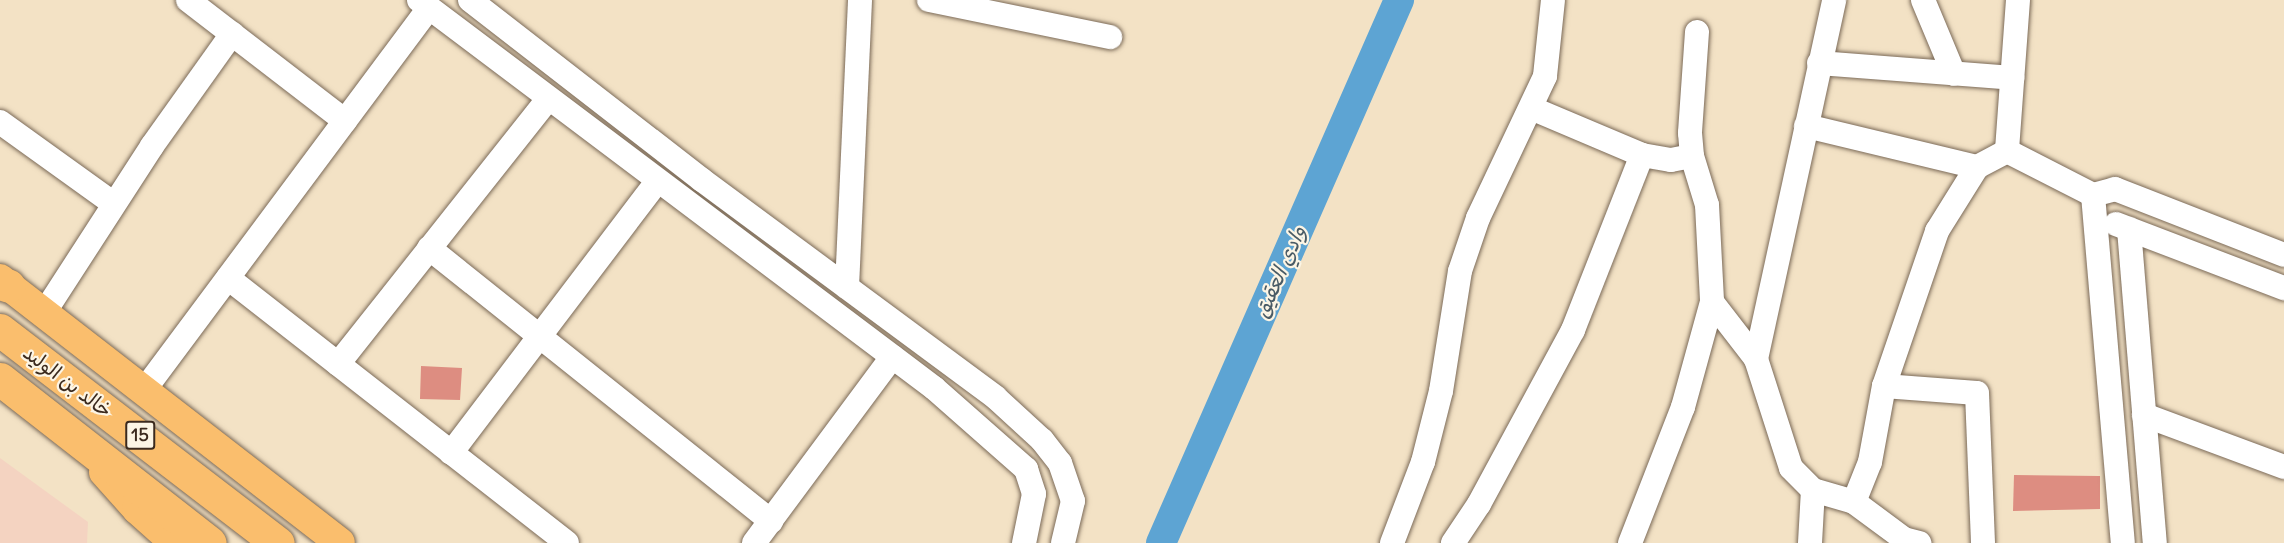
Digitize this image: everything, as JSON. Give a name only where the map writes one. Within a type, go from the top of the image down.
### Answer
[{"type":"highway","name":"خالد بن الوليد","points":[[0,330],[278,543]]},
{"type":"highway","name":"خالد بن الوليد","points":[[0,379],[210,543]]},
{"type":"main road","points":[[3,282],[145,389],[340,543]]},
{"type":"main road","points":[[72,436],[137,509],[175,543]]},
{"type":"street","points":[[188,0],[345,121]]},
{"type":"street","points":[[470,0],[606,106],[995,397],[1042,440],[1060,464],[1073,501],[1063,543]]},
{"type":"street","points":[[848,287],[860,0]]},
{"type":"street","points":[[929,0],[954,2],[1110,37]]},
{"type":"street","points":[[1392,543],[1423,462],[1441,392],[1460,271],[1478,218],[1532,108],[1545,76],[1553,0]]},
{"type":"street","points":[[1756,359],[1834,0]]},
{"type":"street","points":[[1923,0],[1954,74]]},
{"type":"street","points":[[2007,151],[2018,0]]},
{"type":"street","points":[[145,389],[345,121],[424,4],[657,182],[934,388],[1026,469],[1034,494],[1024,543]]},
{"type":"street","points":[[1630,543],[1683,407],[1712,302],[1707,205],[1692,156],[1690,90],[1697,32]]},
{"type":"street","points":[[44,313],[114,204],[232,34]]},
{"type":"street","points":[[1819,63],[2012,78]]},
{"type":"street","points":[[338,364],[548,99]]},
{"type":"street","points":[[591,131],[606,106]]},
{"type":"street","points":[[1532,108],[1642,155],[1671,160],[1692,156]]},
{"type":"street","points":[[0,122],[114,204]]},
{"type":"street","points":[[1806,126],[1977,167]]},
{"type":"street","points":[[1854,502],[1870,462],[1884,386],[1937,231],[1977,167],[2007,151]]},
{"type":"street","points":[[2007,151],[2129,228],[2284,288]]},
{"type":"street","points":[[1453,543],[1479,504],[1573,330],[1642,155]]},
{"type":"street","points":[[451,453],[657,182]]},
{"type":"street","points":[[2094,205],[2115,189],[2284,255]]},
{"type":"street","points":[[2094,205],[2123,543]]},
{"type":"street","points":[[2129,228],[2155,543]]},
{"type":"street","points":[[429,248],[771,520]]},
{"type":"street","points":[[228,278],[567,543]]},
{"type":"street","points":[[1712,302],[1756,359],[1791,468],[1813,490],[1854,502],[1909,542]]},
{"type":"street","points":[[754,543],[892,357]]},
{"type":"street","points":[[1884,386],[1977,393],[1983,543]]},
{"type":"street","points":[[2144,415],[2284,467]]},
{"type":"street","points":[[1810,543],[1813,490]]},
{"type":"shaded area","points":[[0,458],[88,522],[87,543],[0,543]]},
{"type":"building","points":[[421,366],[462,368],[460,400],[420,399]]},
{"type":"building","points":[[2014,475],[2100,476],[2100,509],[2013,511]]},
{"type":"waterway","name":"وادي العقيق","points":[[1161,543],[1399,0]]}]
